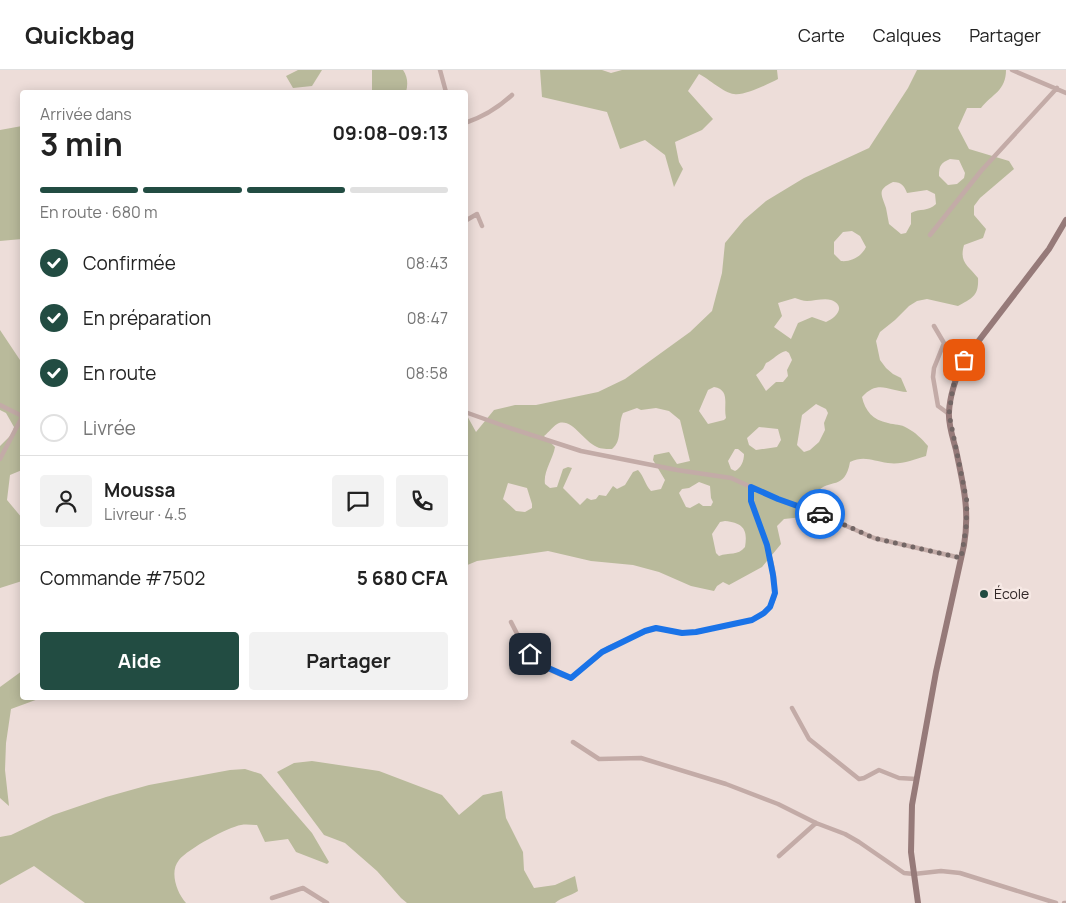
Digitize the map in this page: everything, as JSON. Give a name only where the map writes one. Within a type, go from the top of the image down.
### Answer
[{"type":"main road","points":[[918,903],[911,830],[916,779],[966,529],[967,502],[949,414],[953,387],[964,360],[1049,249],[1066,220]]},
{"type":"street","points":[[440,70],[445,90]]},
{"type":"street","points":[[1012,70],[1066,93]]},
{"type":"street","points":[[930,235],[981,171],[1056,88]]},
{"type":"street","points":[[468,122],[483,116],[512,95]]},
{"type":"street","points":[[468,219],[477,214],[482,226]]},
{"type":"street","points":[[934,326],[944,343],[933,372],[935,394],[938,406],[949,414]]},
{"type":"street","points":[[0,405],[20,415]]},
{"type":"street","points":[[468,413],[581,450],[677,470],[726,477],[874,538],[961,558]]},
{"type":"street","points":[[0,459],[20,420]]},
{"type":"street","points":[[511,622],[523,644],[538,661],[546,667],[571,678],[608,648],[651,629],[682,633],[696,632],[752,620],[770,607],[775,593],[767,545],[750,498],[751,487]]},
{"type":"street","points":[[792,708],[810,739],[859,779],[879,770],[899,778],[916,779]]},
{"type":"street","points":[[572,742],[599,759],[641,758],[726,784],[778,804],[859,842],[900,871],[914,874],[941,871],[960,873],[1056,903]]},
{"type":"street","points":[[779,856],[816,823]]},
{"type":"street","points":[[272,898],[303,888],[327,903]]},
{"type":"green space","points":[[298,70],[322,70],[312,86],[293,88],[286,76]]},
{"type":"green space","points":[[372,70],[403,70],[406,75],[406,90],[372,90]]},
{"type":"green space","points":[[540,70],[602,70],[611,73],[622,70],[777,70],[778,79],[750,91],[734,94],[699,74],[688,91],[713,119],[702,130],[675,142],[679,162],[683,169],[674,187],[665,155],[645,140],[620,149],[607,112],[542,97]]},
{"type":"green space","points":[[917,70],[1006,70],[1004,83],[998,92],[981,108],[967,108],[958,128],[969,149],[1009,161],[1014,169],[980,198],[974,206],[974,215],[986,229],[983,238],[964,245],[963,256],[965,263],[978,278],[976,293],[958,306],[927,299],[917,301],[880,332],[876,341],[880,360],[893,374],[901,378],[907,392],[879,387],[873,388],[862,397],[865,407],[878,420],[902,426],[921,438],[928,446],[926,456],[898,463],[869,459],[850,462],[848,471],[841,481],[827,485],[817,492],[803,517],[784,519],[777,526],[781,544],[762,567],[729,585],[723,582],[714,591],[691,586],[659,572],[633,565],[591,561],[548,551],[477,561],[468,565],[468,417],[476,432],[494,410],[515,405],[536,405],[598,392],[625,379],[690,332],[712,311],[722,273],[725,243],[744,220],[766,201],[804,178],[869,148],[908,88]],"holes":[[[950,159],[959,160],[965,173],[964,178],[957,184],[948,185],[939,176],[940,167]],[[893,182],[902,185],[907,193],[927,190],[935,194],[936,204],[930,208],[911,213],[911,224],[906,233],[901,234],[889,224],[882,195],[884,187]],[[852,231],[860,236],[866,247],[859,256],[848,261],[841,261],[834,254],[834,242],[843,232]],[[795,298],[807,301],[828,299],[836,303],[839,309],[836,315],[826,322],[812,317],[798,323],[791,339],[774,327],[782,316],[778,303]],[[783,352],[789,353],[792,360],[787,370],[788,376],[783,382],[776,382],[766,391],[756,375],[763,369],[766,363]],[[714,387],[723,391],[726,418],[724,420],[708,424],[699,411],[708,390]],[[816,404],[826,409],[828,413],[824,423],[825,430],[819,442],[810,450],[804,452],[797,445],[802,415]],[[637,408],[641,410],[656,408],[669,411],[680,420],[690,461],[677,464],[669,452],[654,455],[653,460],[665,480],[661,489],[651,491],[638,470],[633,472],[625,485],[617,489],[613,486],[606,496],[599,495],[596,499],[591,500],[587,498],[580,505],[563,488],[572,468],[563,469],[557,487],[550,488],[545,484],[545,475],[555,447],[544,436],[555,425],[559,423],[569,424],[597,447],[612,449],[618,441],[623,413]],[[759,427],[778,429],[781,440],[777,447],[756,450],[749,445],[747,438]],[[735,449],[744,454],[743,462],[735,471],[731,469],[728,461]],[[699,482],[710,486],[713,502],[711,506],[703,506],[699,503],[690,508],[686,507],[679,493],[682,489],[689,488]],[[508,483],[527,488],[532,504],[532,508],[525,512],[516,511],[503,499]],[[720,522],[736,523],[743,528],[746,536],[745,547],[742,550],[719,556],[716,553],[712,534]]]},
{"type":"green space","points":[[20,126],[20,239],[0,241],[0,130]]},
{"type":"green space","points":[[0,330],[20,360],[20,471],[10,475],[7,500],[20,516],[20,582],[0,588],[0,446],[12,434],[14,427],[6,413],[0,410]]},
{"type":"green space","points":[[20,672],[20,700],[36,700],[11,709],[6,743],[5,770],[9,806],[0,798],[0,687]]},
{"type":"green space","points":[[312,761],[379,771],[442,795],[459,815],[483,795],[502,791],[506,818],[523,852],[524,870],[534,888],[555,885],[575,876],[578,891],[555,903],[407,903],[377,871],[345,843],[324,835],[277,772],[294,763]]},
{"type":"green space","points":[[245,769],[261,774],[312,833],[329,862],[327,864],[296,852],[288,839],[265,842],[257,825],[241,825],[208,839],[179,860],[174,876],[177,888],[186,903],[85,903],[34,866],[0,885],[0,837],[11,835],[53,815],[149,785]]},
{"type":"way so far","points":[[820,514],[874,538],[961,558],[966,529],[967,502],[949,414],[953,387],[964,360]]},
{"type":"place","name":"École","points":[[984,594]]},
{"type":"route","points":[[530,654],[546,667],[571,678],[608,648],[651,629],[656,628],[682,633],[696,632],[752,620],[770,607],[775,593],[767,545],[750,498],[751,487],[820,514]]}]
